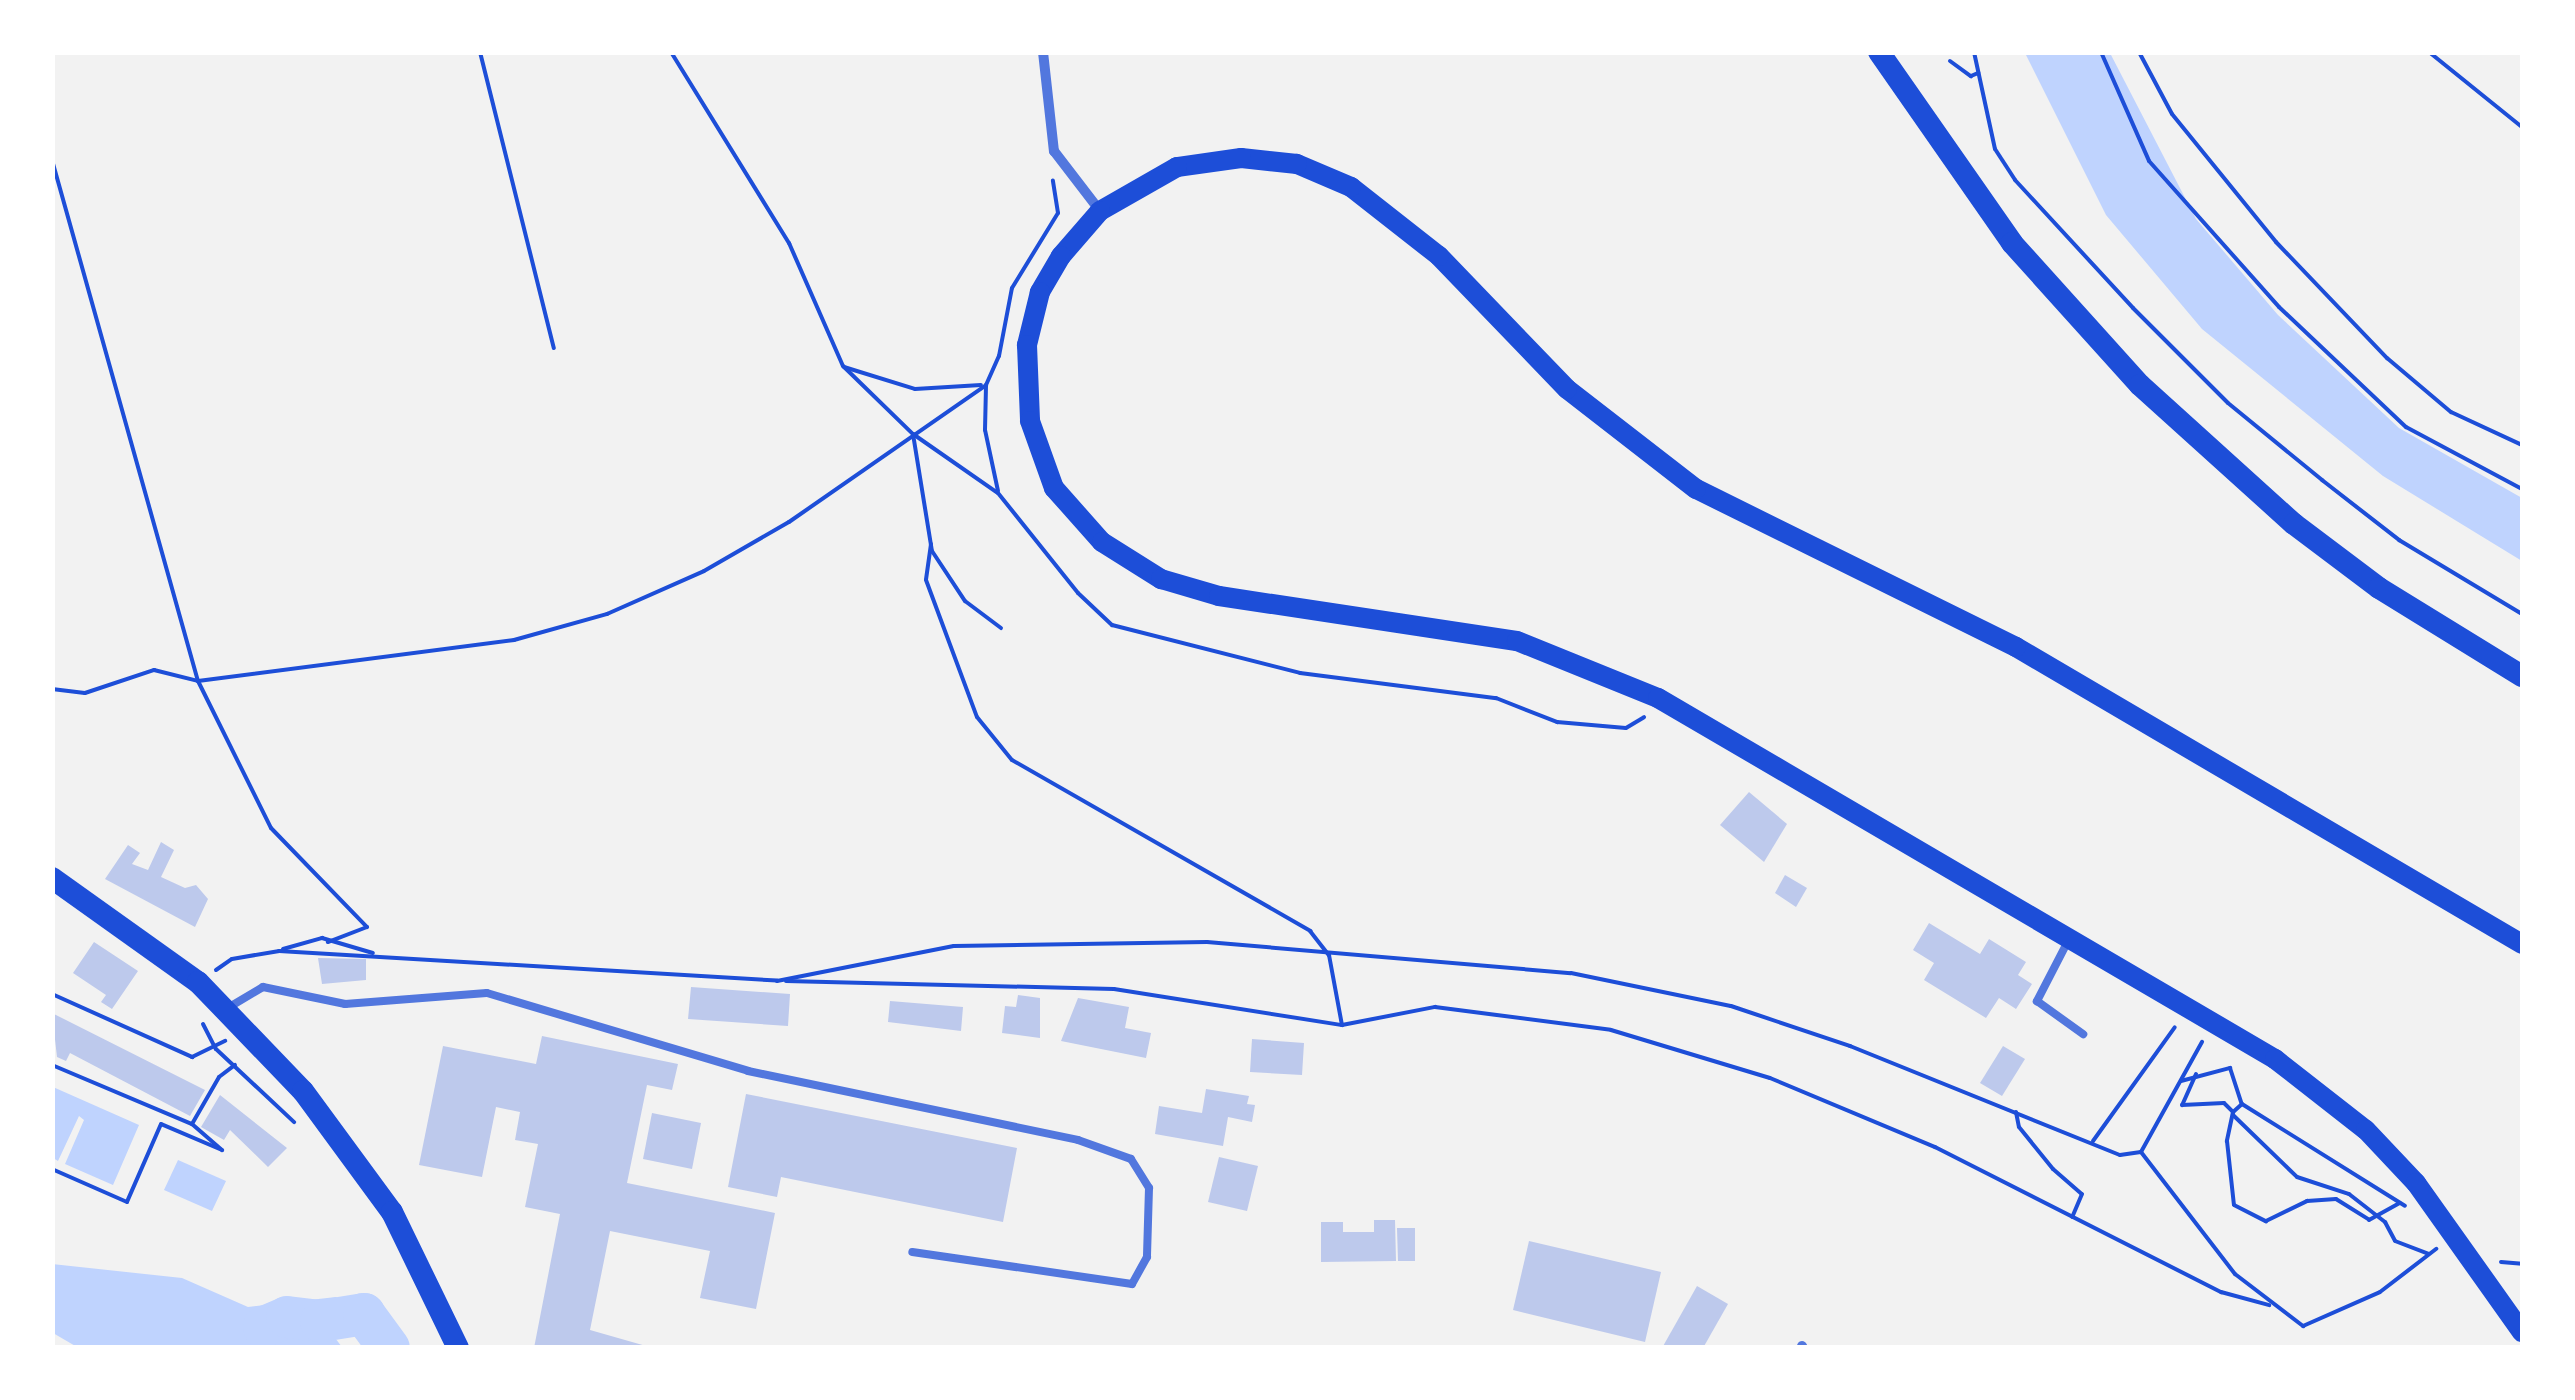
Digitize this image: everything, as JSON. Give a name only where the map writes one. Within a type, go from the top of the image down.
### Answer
[{"type":"main road","points":[[1879,52],[2012,242],[2140,385],[2281,512],[2365,578],[2522,676]]},
{"type":"main road","points":[[2522,944],[2016,647],[1696,490],[1568,390],[1439,256],[1352,186],[1297,164],[1208,159],[1146,180],[1100,211],[1060,256],[1040,292],[1025,370],[1030,421],[1054,488],[1102,542],[1161,579],[1219,596],[1516,641],[1658,698],[2275,1059],[2366,1130],[2457,1233],[2522,1332]]},
{"type":"main road","points":[[52,878],[198,982],[366,1170],[420,1260],[458,1348]]},
{"type":"street","points":[[1044,52],[1054,152],[1100,211]]},
{"type":"lane","points":[[2070,938],[2037,1001],[2083,1034]]},
{"type":"lane","points":[[226,1009],[263,987],[345,1004],[487,992],[748,1072],[1078,1140],[1131,1159],[1149,1188],[1147,1257],[1132,1284],[912,1252]]},
{"type":"path","points":[[480,52],[554,348]]},
{"type":"path","points":[[671,52],[789,244],[843,366],[913,434],[998,493],[1078,593],[1112,625],[1300,672],[1496,698],[1557,722],[1626,728],[1650,713]]},
{"type":"path","points":[[1974,52],[1995,148],[2015,180],[2133,308],[2228,402],[2322,480],[2399,540],[2522,614]]},
{"type":"path","points":[[2102,52],[2150,161],[2278,307],[2406,426],[2522,489]]},
{"type":"path","points":[[2139,52],[2172,114],[2276,242],[2387,358],[2452,412],[2522,445]]},
{"type":"path","points":[[2429,52],[2522,127]]},
{"type":"path","points":[[1950,61],[1971,76],[1978,73]]},
{"type":"path","points":[[52,160],[198,682],[271,828],[367,927],[328,942]]},
{"type":"path","points":[[843,366],[914,389],[986,385]]},
{"type":"path","points":[[52,689],[85,693],[154,670],[198,682],[514,640],[607,614],[704,571],[789,522],[986,385]]},
{"type":"path","points":[[986,385],[985,430],[998,493]]},
{"type":"path","points":[[913,434],[931,544],[926,580],[977,716],[1012,760],[1310,931],[1329,955],[1342,1025]]},
{"type":"path","points":[[931,544],[965,601],[1001,628]]},
{"type":"path","points":[[279,952],[307,938],[392,957]]},
{"type":"path","points":[[776,981],[954,946],[1208,942],[1571,973],[1731,1006],[2120,1155],[2140,1152]]},
{"type":"path","points":[[198,982],[232,959],[279,952],[776,981],[1114,989],[1342,1025],[1435,1007],[1611,1030],[1770,1078],[1935,1146],[2221,1292],[2269,1305]]},
{"type":"path","points":[[52,994],[174,1052],[192,1057],[216,1049],[298,1126]]},
{"type":"path","points":[[2092,1142],[2191,1008]]},
{"type":"path","points":[[2140,1152],[2204,1038]]},
{"type":"path","points":[[192,1124],[235,1064]]},
{"type":"path","points":[[52,1065],[192,1124],[222,1150],[161,1124],[127,1202],[52,1169]]},
{"type":"path","points":[[2180,1081],[2197,1072],[2230,1068],[2242,1104],[2414,1211]]},
{"type":"path","points":[[2197,1072],[2182,1105],[2224,1103],[2298,1178],[2349,1194],[2377,1216],[2396,1241],[2429,1254]]},
{"type":"path","points":[[2242,1104],[2233,1114],[2227,1141],[2234,1204],[2266,1221],[2307,1202],[2336,1200],[2370,1220],[2400,1203]]},
{"type":"path","points":[[2016,1112],[2020,1128],[2053,1169],[2082,1194],[2072,1217]]},
{"type":"path","points":[[2140,1152],[2234,1274],[2269,1305],[2303,1326],[2380,1292],[2457,1233]]},
{"type":"path","points":[[2499,1262],[2522,1264]]},
{"type":"water","points":[[2025,53],[2110,53],[2196,219],[2278,315],[2399,428],[2522,498],[2522,561],[2383,476],[2202,329],[2106,215]]},
{"type":"water","points":[[53,1087],[139,1125],[113,1185],[65,1164],[84,1120],[79,1116],[58,1161],[53,1158]]},
{"type":"water","points":[[178,1160],[226,1181],[212,1211],[164,1190]]},
{"type":"water","points":[[52,1264],[182,1278],[248,1307],[336,1297],[364,1314],[322,1321],[342,1347],[77,1347],[53,1333]]},
{"type":"building","points":[[1749,792],[1787,824],[1764,862],[1720,825]]},
{"type":"building","points":[[161,842],[174,850],[161,877],[185,888],[196,885],[208,899],[195,927],[105,879],[128,845],[140,853],[132,864],[148,870]]},
{"type":"building","points":[[1785,875],[1807,888],[1796,907],[1775,893]]},
{"type":"building","points":[[1929,923],[1980,954],[1989,939],[2026,962],[2018,975],[2032,984],[2016,1009],[1999,998],[1986,1018],[1924,980],[1934,963],[1913,950]]},
{"type":"building","points":[[94,942],[138,971],[112,1009],[101,1002],[106,995],[73,973]]},
{"type":"building","points":[[318,958],[366,959],[366,980],[322,984]]},
{"type":"building","points":[[691,987],[790,994],[788,1026],[688,1019]]},
{"type":"building","points":[[1018,995],[1040,998],[1040,1038],[1002,1033],[1005,1006],[1016,1007]]},
{"type":"building","points":[[1078,998],[1129,1007],[1125,1028],[1151,1033],[1146,1058],[1061,1041]]},
{"type":"building","points":[[890,1001],[963,1007],[961,1031],[888,1022]]},
{"type":"building","points":[[52,1013],[205,1090],[190,1116],[70,1053],[66,1061],[57,1057]]},
{"type":"building","points":[[542,1036],[678,1064],[672,1090],[647,1085],[627,1183],[775,1213],[756,1309],[700,1298],[710,1251],[610,1231],[590,1330],[653,1348],[534,1348],[560,1214],[525,1207],[538,1144],[515,1140],[520,1112],[496,1107],[482,1177],[419,1165],[443,1046],[536,1064]]},
{"type":"building","points":[[1252,1039],[1304,1043],[1302,1075],[1250,1072]]},
{"type":"building","points":[[2003,1046],[2025,1059],[2002,1096],[1980,1083]]},
{"type":"building","points":[[1206,1089],[1249,1096],[1247,1104],[1255,1105],[1252,1122],[1228,1117],[1223,1146],[1155,1134],[1159,1106],[1202,1113]]},
{"type":"building","points":[[746,1094],[1017,1148],[1003,1222],[781,1177],[777,1197],[728,1187]]},
{"type":"building","points":[[220,1095],[287,1148],[268,1167],[230,1130],[224,1140],[201,1127]]},
{"type":"building","points":[[652,1113],[701,1123],[692,1169],[643,1159]]},
{"type":"building","points":[[1219,1157],[1258,1166],[1247,1211],[1208,1202]]},
{"type":"building","points":[[1374,1220],[1395,1220],[1396,1261],[1321,1262],[1321,1222],[1343,1222],[1343,1232],[1374,1232]]},
{"type":"building","points":[[1397,1228],[1415,1228],[1415,1261],[1398,1261]]},
{"type":"building","points":[[1529,1241],[1661,1272],[1645,1342],[1513,1310]]},
{"type":"building","points":[[1697,1286],[1728,1304],[1703,1348],[1662,1348]]},
{"type":"waterway","points":[[264,1327],[287,1317],[321,1321],[364,1314],[389,1348]]}]
